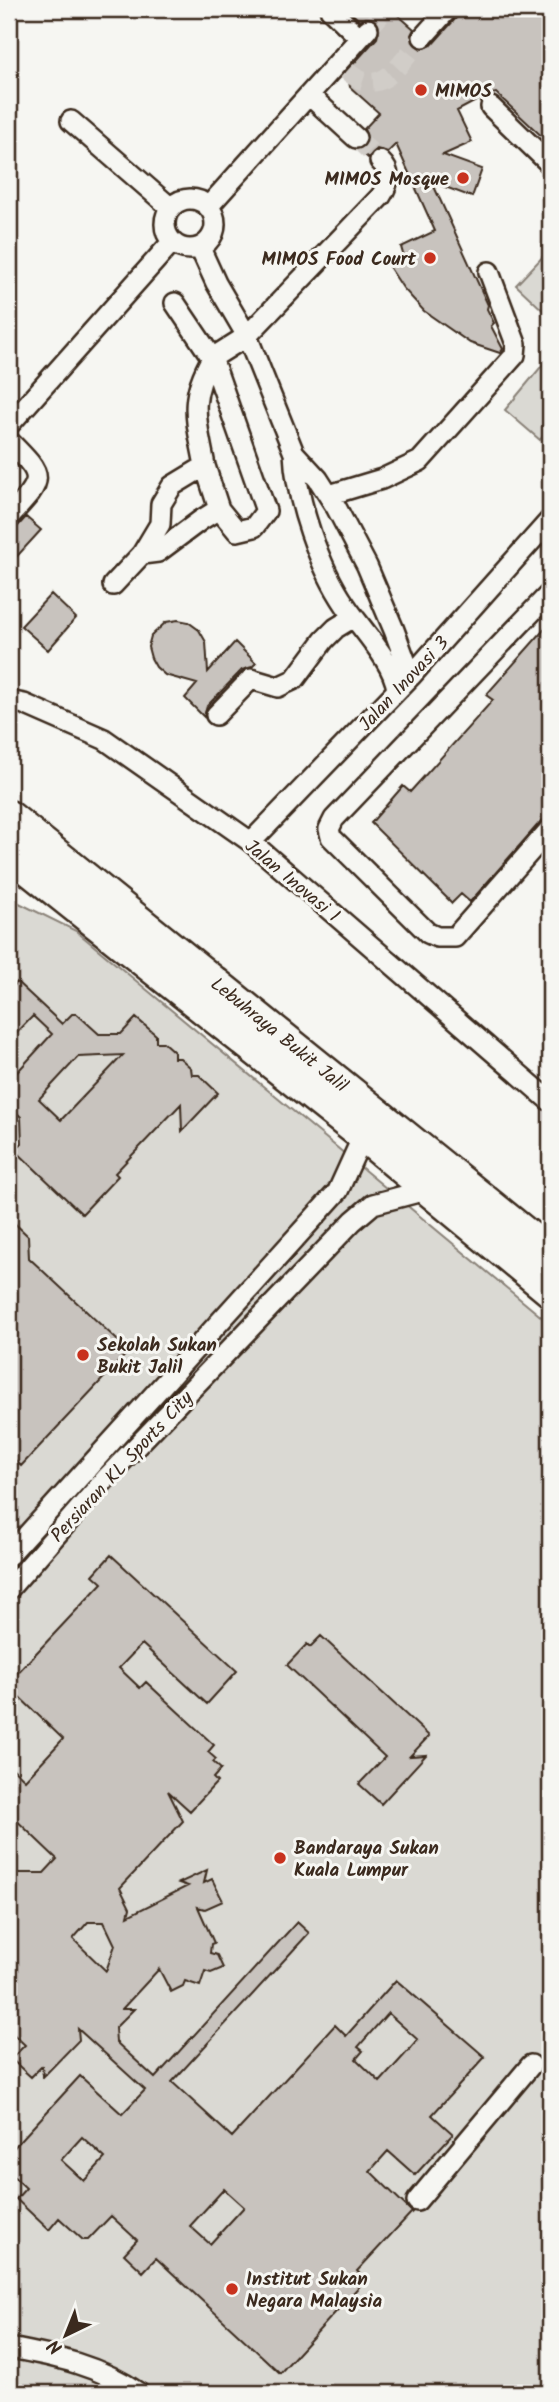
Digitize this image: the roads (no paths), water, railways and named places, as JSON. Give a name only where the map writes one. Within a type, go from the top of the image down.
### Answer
[{"type":"highway","name":"Lebuhraya Bukit Jalil","points":[[9,816],[550,1254]]},
{"type":"highway","name":"Lebuhraya Bukit Jalil","points":[[9,854],[363,1136],[550,1291]]},
{"type":"street","points":[[208,208],[309,95],[343,67],[364,34],[330,9]]},
{"type":"street","points":[[423,37],[448,9]]},
{"type":"street","points":[[309,95],[356,138]]},
{"type":"street","points":[[491,107],[550,164]]},
{"type":"street","points":[[71,121],[171,208]]},
{"type":"street","points":[[175,303],[212,358],[266,511],[254,527],[237,531],[219,509],[205,466],[194,413],[204,372],[212,358],[247,336],[381,196],[389,173],[380,161]]},
{"type":"street","points":[[192,200],[208,208],[215,222],[212,237],[200,248],[185,249],[172,242],[165,225],[171,208],[180,201],[192,200]]},
{"type":"street","points":[[9,425],[172,242]]},
{"type":"street","points":[[200,248],[216,283],[247,336],[294,453],[295,478],[313,536],[334,585],[384,659],[396,682],[404,683],[380,595],[353,537],[318,479],[294,453]]},
{"type":"street","points":[[329,495],[382,479],[420,461],[515,355],[516,344],[489,272]]},
{"type":"street","points":[[9,441],[35,467],[37,476],[29,496],[9,517]]},
{"type":"street","points":[[113,585],[142,554],[160,524],[161,504],[172,486],[205,466]]},
{"type":"street","points":[[142,554],[158,552],[219,509]]},
{"type":"street","name":"Jalan Inovasi 3","points":[[251,842],[404,683],[550,520]]},
{"type":"street","points":[[550,593],[334,819],[329,829],[331,838],[428,933],[446,938],[455,937],[550,829]]},
{"type":"street","points":[[216,715],[251,679],[278,687],[295,679],[324,640],[336,628],[354,617]]},
{"type":"street","name":"Jalan Inovasi 1","points":[[9,701],[24,704],[104,739],[251,842],[550,1101]]},
{"type":"street","name":"Persiaran KL Sports City","points":[[9,1555],[338,1191],[363,1136]]},
{"type":"street","name":"Persiaran KL Sports City","points":[[9,1589],[108,1476],[373,1204],[426,1190]]},
{"type":"street","points":[[194,1349],[213,1367]]},
{"type":"street","points":[[417,2201],[531,2065]]},
{"type":"street","points":[[9,2348],[83,2363],[139,2393]]},
{"type":"tunnel","points":[[368,29],[386,9]]},
{"type":"tunnel","points":[[347,71],[359,79],[370,82],[380,80],[390,75],[423,37]]},
{"type":"tunnel","points":[[356,138],[380,161]]},
{"type":"place","name":"MIMOS","points":[[421,90]]},
{"type":"place","name":"MIMOS Mosque","points":[[463,178]]},
{"type":"place","name":"MIMOS Food Court","points":[[430,258]]},
{"type":"place","name":"Sekolah Sukan Bukit Jalil","points":[[83,1355]]},
{"type":"place","name":"Bandaraya Sukan Kuala Lumpur","points":[[280,1858]]},
{"type":"place","name":"Institut Sukan Negara Malaysia","points":[[232,2289]]}]
